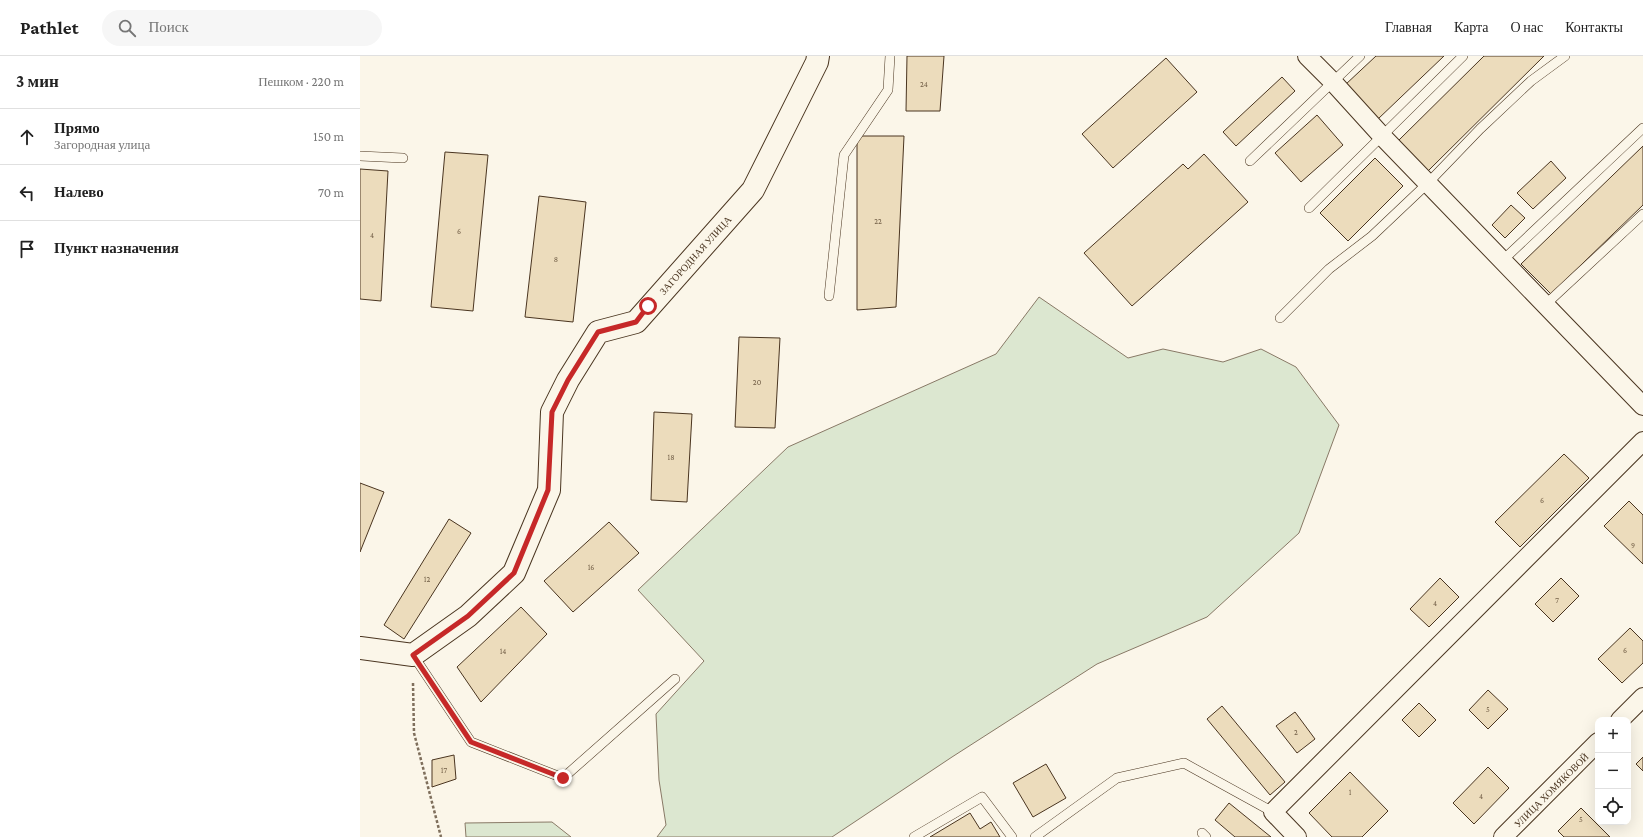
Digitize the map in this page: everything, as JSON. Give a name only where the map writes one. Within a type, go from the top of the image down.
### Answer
[{"type":"street","name":"ЗАГОРОДНАЯ УЛИЦА","points":[[413,655],[468,616],[514,573],[548,490],[552,412],[568,380],[598,332],[636,322],[753,190],[817,62],[818,56]]},
{"type":"street","points":[[1307,56],[1382,136],[1643,406]]},
{"type":"street","points":[[1297,837],[1274,812],[1643,442]]},
{"type":"street","points":[[360,648],[413,655]]},
{"type":"street","points":[[1623,717],[1643,697]]},
{"type":"street","name":"УЛИЦА ХОМЯКОВОЙ","points":[[1503,837],[1595,745]]},
{"type":"lane","points":[[829,296],[844,155],[888,90],[890,56]]},
{"type":"lane","points":[[1250,161],[1360,56]]},
{"type":"lane","points":[[1309,208],[1464,56]]},
{"type":"lane","points":[[1280,318],[1329,269],[1372,236],[1428,183],[1480,129],[1531,81],[1565,56]]},
{"type":"lane","points":[[1502,261],[1643,128]]},
{"type":"lane","points":[[360,156],[403,158]]},
{"type":"lane","points":[[1545,305],[1643,214]]},
{"type":"lane","points":[[413,655],[471,742],[563,778],[675,678]]},
{"type":"lane","points":[[1035,837],[1117,778],[1184,763],[1274,812]]},
{"type":"lane","points":[[914,837],[982,797],[1012,837]]},
{"type":"path","points":[[413,655],[414,733],[441,837]]},
{"type":"green space","points":[[1039,297],[1128,358],[1163,349],[1223,362],[1261,349],[1296,367],[1339,425],[1299,533],[1207,617],[1097,664],[952,757],[832,837],[657,837],[666,825],[659,780],[656,714],[704,661],[638,590],[788,447],[996,354]]},
{"type":"green space","points":[[552,822],[571,837],[466,837],[465,823]]},
{"type":"building","points":[[907,56],[944,56],[940,111],[906,111]]},
{"type":"building","points":[[1376,56],[1444,56],[1378,119],[1345,85]]},
{"type":"building","points":[[1484,56],[1544,56],[1428,171],[1398,141]]},
{"type":"building","points":[[1166,58],[1197,92],[1113,168],[1082,134]]},
{"type":"building","points":[[1282,77],[1295,91],[1236,146],[1223,132]]},
{"type":"building","points":[[1317,115],[1343,145],[1301,182],[1275,153]]},
{"type":"building","points":[[857,136],[904,136],[896,307],[857,310]]},
{"type":"building","points":[[1643,146],[1643,205],[1551,294],[1521,264]]},
{"type":"building","points":[[445,152],[488,155],[473,311],[431,307]]},
{"type":"building","points":[[1204,154],[1248,202],[1132,306],[1084,253],[1183,164],[1188,169]]},
{"type":"building","points":[[1375,158],[1403,186],[1348,241],[1320,213]]},
{"type":"building","points":[[1551,161],[1566,178],[1533,209],[1517,193]]},
{"type":"building","points":[[360,169],[388,171],[381,301],[360,299]]},
{"type":"building","points":[[539,196],[586,202],[573,322],[525,317]]},
{"type":"building","points":[[1511,205],[1525,218],[1505,238],[1492,225]]},
{"type":"building","points":[[739,337],[780,338],[775,428],[735,427]]},
{"type":"building","points":[[654,412],[692,414],[687,502],[651,500]]},
{"type":"building","points":[[1564,454],[1589,478],[1520,547],[1495,522]]},
{"type":"building","points":[[360,483],[384,492],[360,552]]},
{"type":"building","points":[[1629,501],[1643,515],[1643,564],[1604,526]]},
{"type":"building","points":[[449,519],[471,533],[404,639],[384,625]]},
{"type":"building","points":[[609,522],[639,553],[573,612],[544,581]]},
{"type":"building","points":[[1440,578],[1459,597],[1429,627],[1410,609]]},
{"type":"building","points":[[1561,578],[1579,596],[1553,622],[1535,604]]},
{"type":"building","points":[[521,607],[547,634],[481,702],[457,667]]},
{"type":"building","points":[[1630,628],[1643,641],[1643,663],[1622,683],[1598,659]]},
{"type":"building","points":[[1488,690],[1508,709],[1488,729],[1469,710]]},
{"type":"building","points":[[1419,703],[1436,720],[1419,737],[1402,720]]},
{"type":"building","points":[[1222,706],[1285,782],[1270,795],[1207,719]]},
{"type":"building","points":[[1295,712],[1315,739],[1297,753],[1276,726]]},
{"type":"building","points":[[454,755],[456,779],[432,787],[432,760]]},
{"type":"building","points":[[1643,757],[1643,771],[1636,764]]},
{"type":"building","points":[[1046,764],[1066,798],[1033,817],[1013,783]]},
{"type":"building","points":[[1488,767],[1509,788],[1474,824],[1453,803]]},
{"type":"building","points":[[1350,772],[1388,811],[1362,837],[1332,837],[1309,813]]},
{"type":"building","points":[[1229,803],[1271,837],[1235,837],[1215,820]]},
{"type":"building","points":[[1581,808],[1595,822],[1595,825],[1598,825],[1610,837],[1564,837],[1558,831]]},
{"type":"building","points":[[970,813],[980,829],[991,822],[1000,837],[930,837]]},
{"type":"route","points":[[563,778],[471,742],[413,655],[468,616],[514,573],[548,490],[552,412],[568,380],[598,332],[636,322],[648,306]]}]
